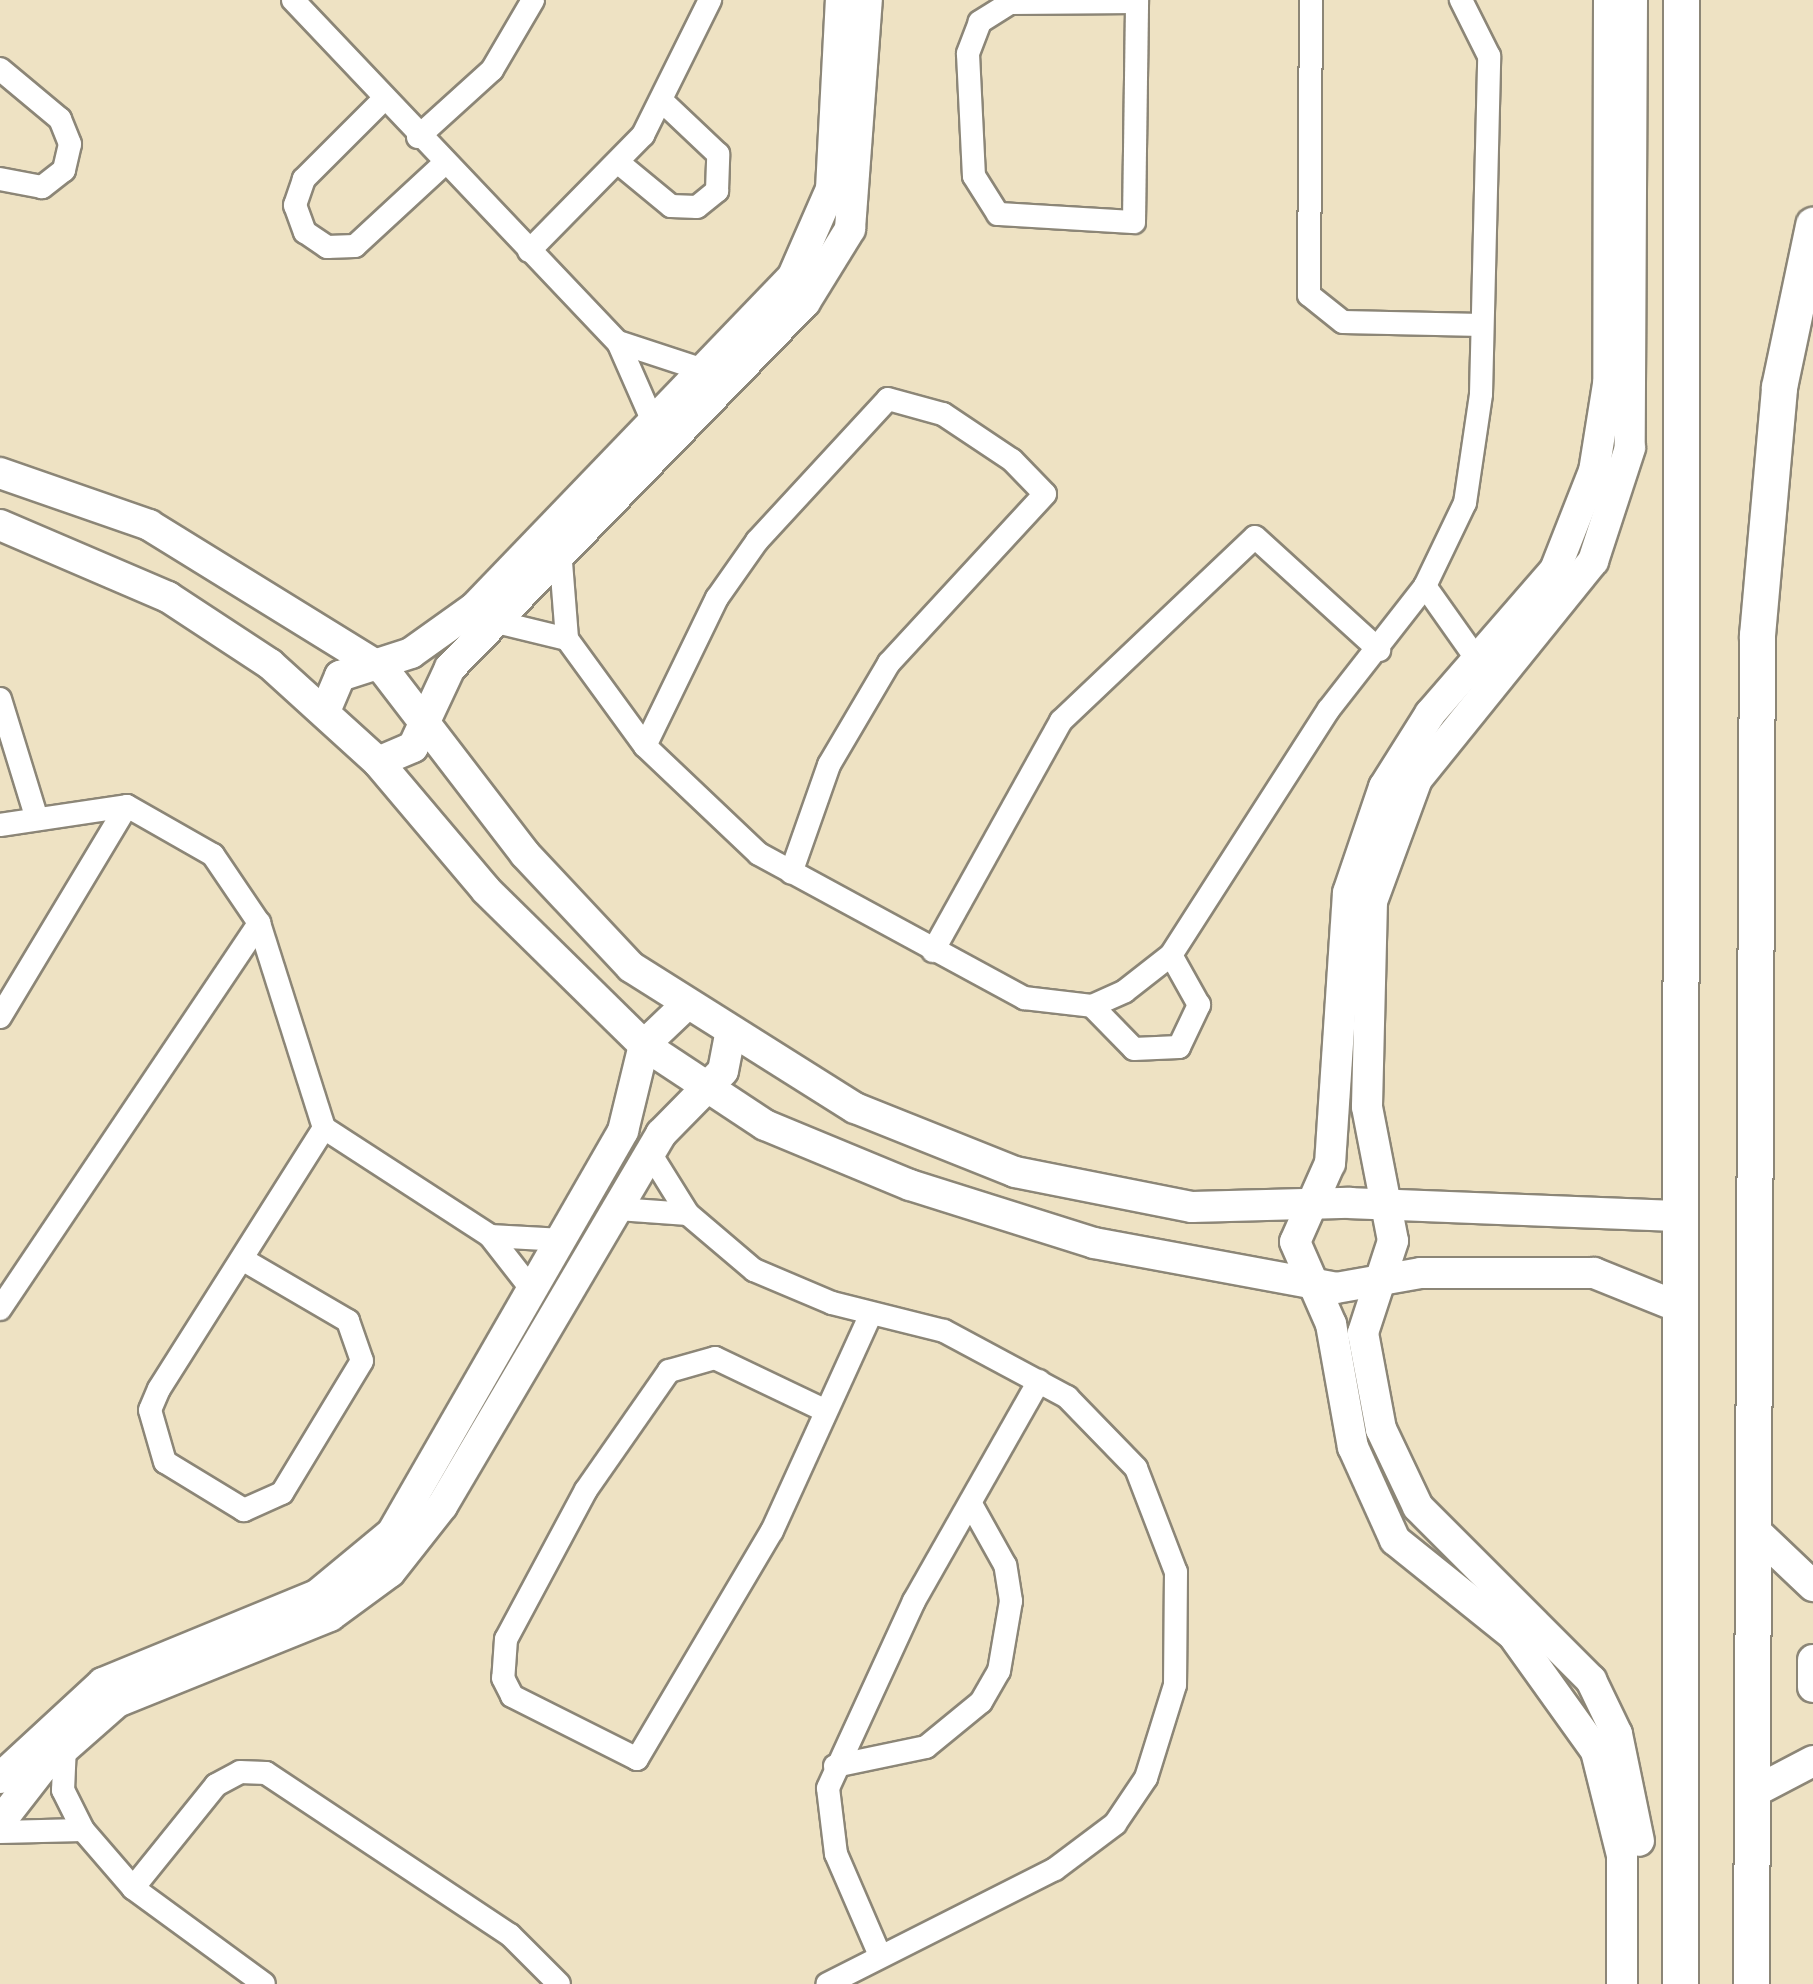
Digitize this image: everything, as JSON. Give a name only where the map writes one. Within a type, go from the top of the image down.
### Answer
[{"type":"main road","points":[[1680,1984],[1676,1306],[1680,1216],[1681,0]]},
{"type":"main road","points":[[1751,1984],[1757,636],[1779,387],[1813,224]]},
{"type":"street","points":[[418,138],[492,70],[533,0]]},
{"type":"street","points":[[529,251],[620,164],[663,102],[710,0]]},
{"type":"street","points":[[836,223],[841,0]]},
{"type":"street","points":[[378,762],[414,746],[424,716],[450,668],[486,615],[742,356],[805,302],[836,223],[868,0]]},
{"type":"street","points":[[1311,0],[1309,295],[1342,322],[1482,325]]},
{"type":"street","points":[[1092,1006],[1171,954],[1329,708],[1379,650],[1425,586],[1453,537],[1474,466],[1489,56],[1460,0]]},
{"type":"street","points":[[1609,0],[1600,441],[1581,519],[1555,570],[1476,658],[1384,787],[1348,893],[1336,1124],[1295,1242],[1304,1278],[1331,1324],[1354,1447],[1395,1540],[1513,1635],[1596,1751],[1622,1855],[1622,1984]]},
{"type":"street","points":[[1632,0],[1630,448],[1593,561],[1438,748],[1376,887],[1366,944],[1366,1106],[1390,1210],[1393,1241],[1362,1333],[1396,1466],[1458,1553],[1571,1655],[1617,1734],[1640,1844],[1642,1984]]},
{"type":"street","points":[[1137,1],[1134,222],[998,214],[974,176],[968,54],[980,22],[1010,3],[1137,1]]},
{"type":"street","points":[[301,3],[418,138],[618,342],[654,424]]},
{"type":"street","points":[[0,69],[60,119],[70,144],[64,170],[42,187],[0,179]]},
{"type":"street","points":[[385,98],[304,179],[296,205],[304,232],[327,247],[355,246],[444,164]]},
{"type":"street","points":[[620,164],[671,206],[697,207],[717,191],[718,154],[663,102]]},
{"type":"street","points":[[618,342],[706,372]]},
{"type":"street","points":[[326,709],[340,676],[370,662],[411,652],[486,615],[561,562],[654,424],[706,372],[742,356]]},
{"type":"street","points":[[645,746],[710,612],[757,541],[888,399],[943,414],[1012,460],[1046,494],[889,663],[829,765],[791,873]]},
{"type":"street","points":[[0,472],[150,525],[370,662],[424,716],[554,888],[631,967],[730,1035],[855,1108],[1015,1172],[1192,1208],[1309,1205],[1680,1216]]},
{"type":"street","points":[[0,525],[168,598],[326,709],[378,762],[486,890],[644,1045],[702,1086],[809,1144],[992,1214],[1094,1242],[1304,1278],[1336,1288],[1380,1278],[1594,1273],[1676,1306]]},
{"type":"street","points":[[933,951],[1061,721],[1255,536],[1379,650]]},
{"type":"street","points":[[561,562],[567,639],[645,746],[718,820],[791,873],[1024,998],[1092,1006],[1134,1049],[1180,1047],[1199,1005],[1171,954]]},
{"type":"street","points":[[1425,586],[1476,658]]},
{"type":"street","points":[[486,615],[567,639]]},
{"type":"street","points":[[0,698],[36,816]]},
{"type":"street","points":[[0,1017],[127,806]]},
{"type":"street","points":[[0,826],[36,816],[127,806],[213,855],[258,923],[324,1128],[490,1236],[533,1291]]},
{"type":"street","points":[[0,1309],[258,923]]},
{"type":"street","points":[[6,1760],[71,1704],[140,1663],[324,1606],[398,1525],[623,1131],[644,1045],[685,1006]]},
{"type":"street","points":[[0,1822],[65,1746],[148,1684],[324,1606],[390,1572],[432,1520],[650,1153],[702,1086],[723,1071],[730,1035]]},
{"type":"street","points":[[242,1259],[348,1321],[362,1361],[282,1493],[244,1510],[170,1468],[150,1424],[158,1389],[324,1128]]},
{"type":"street","points":[[650,1153],[688,1214],[787,1288],[944,1331],[1039,1381],[1104,1430],[1161,1518],[1181,1628],[1175,1684],[1146,1778],[1115,1824],[1054,1869],[878,1951],[827,1984]]},
{"type":"street","points":[[618,1209],[688,1214]]},
{"type":"street","points":[[490,1236],[563,1240]]},
{"type":"street","points":[[826,1411],[716,1358],[669,1371],[586,1490],[506,1639],[503,1678],[512,1696],[637,1758],[772,1530],[871,1314]]},
{"type":"street","points":[[878,1951],[828,1824],[835,1766],[914,1601],[972,1506],[1039,1381]]},
{"type":"street","points":[[835,1766],[926,1748],[981,1702],[999,1671],[1011,1601],[1005,1565],[972,1506]]},
{"type":"street","points":[[1753,1529],[1813,1586]]},
{"type":"street","points":[[1813,1660],[1813,1687]]},
{"type":"street","points":[[65,1746],[63,1790],[83,1830],[133,1888],[264,1984]]},
{"type":"street","points":[[1752,1793],[1813,1761]]},
{"type":"street","points":[[133,1888],[216,1785],[240,1772],[266,1773],[510,1935],[558,1984]]},
{"type":"street","points":[[0,1832],[83,1830]]}]
